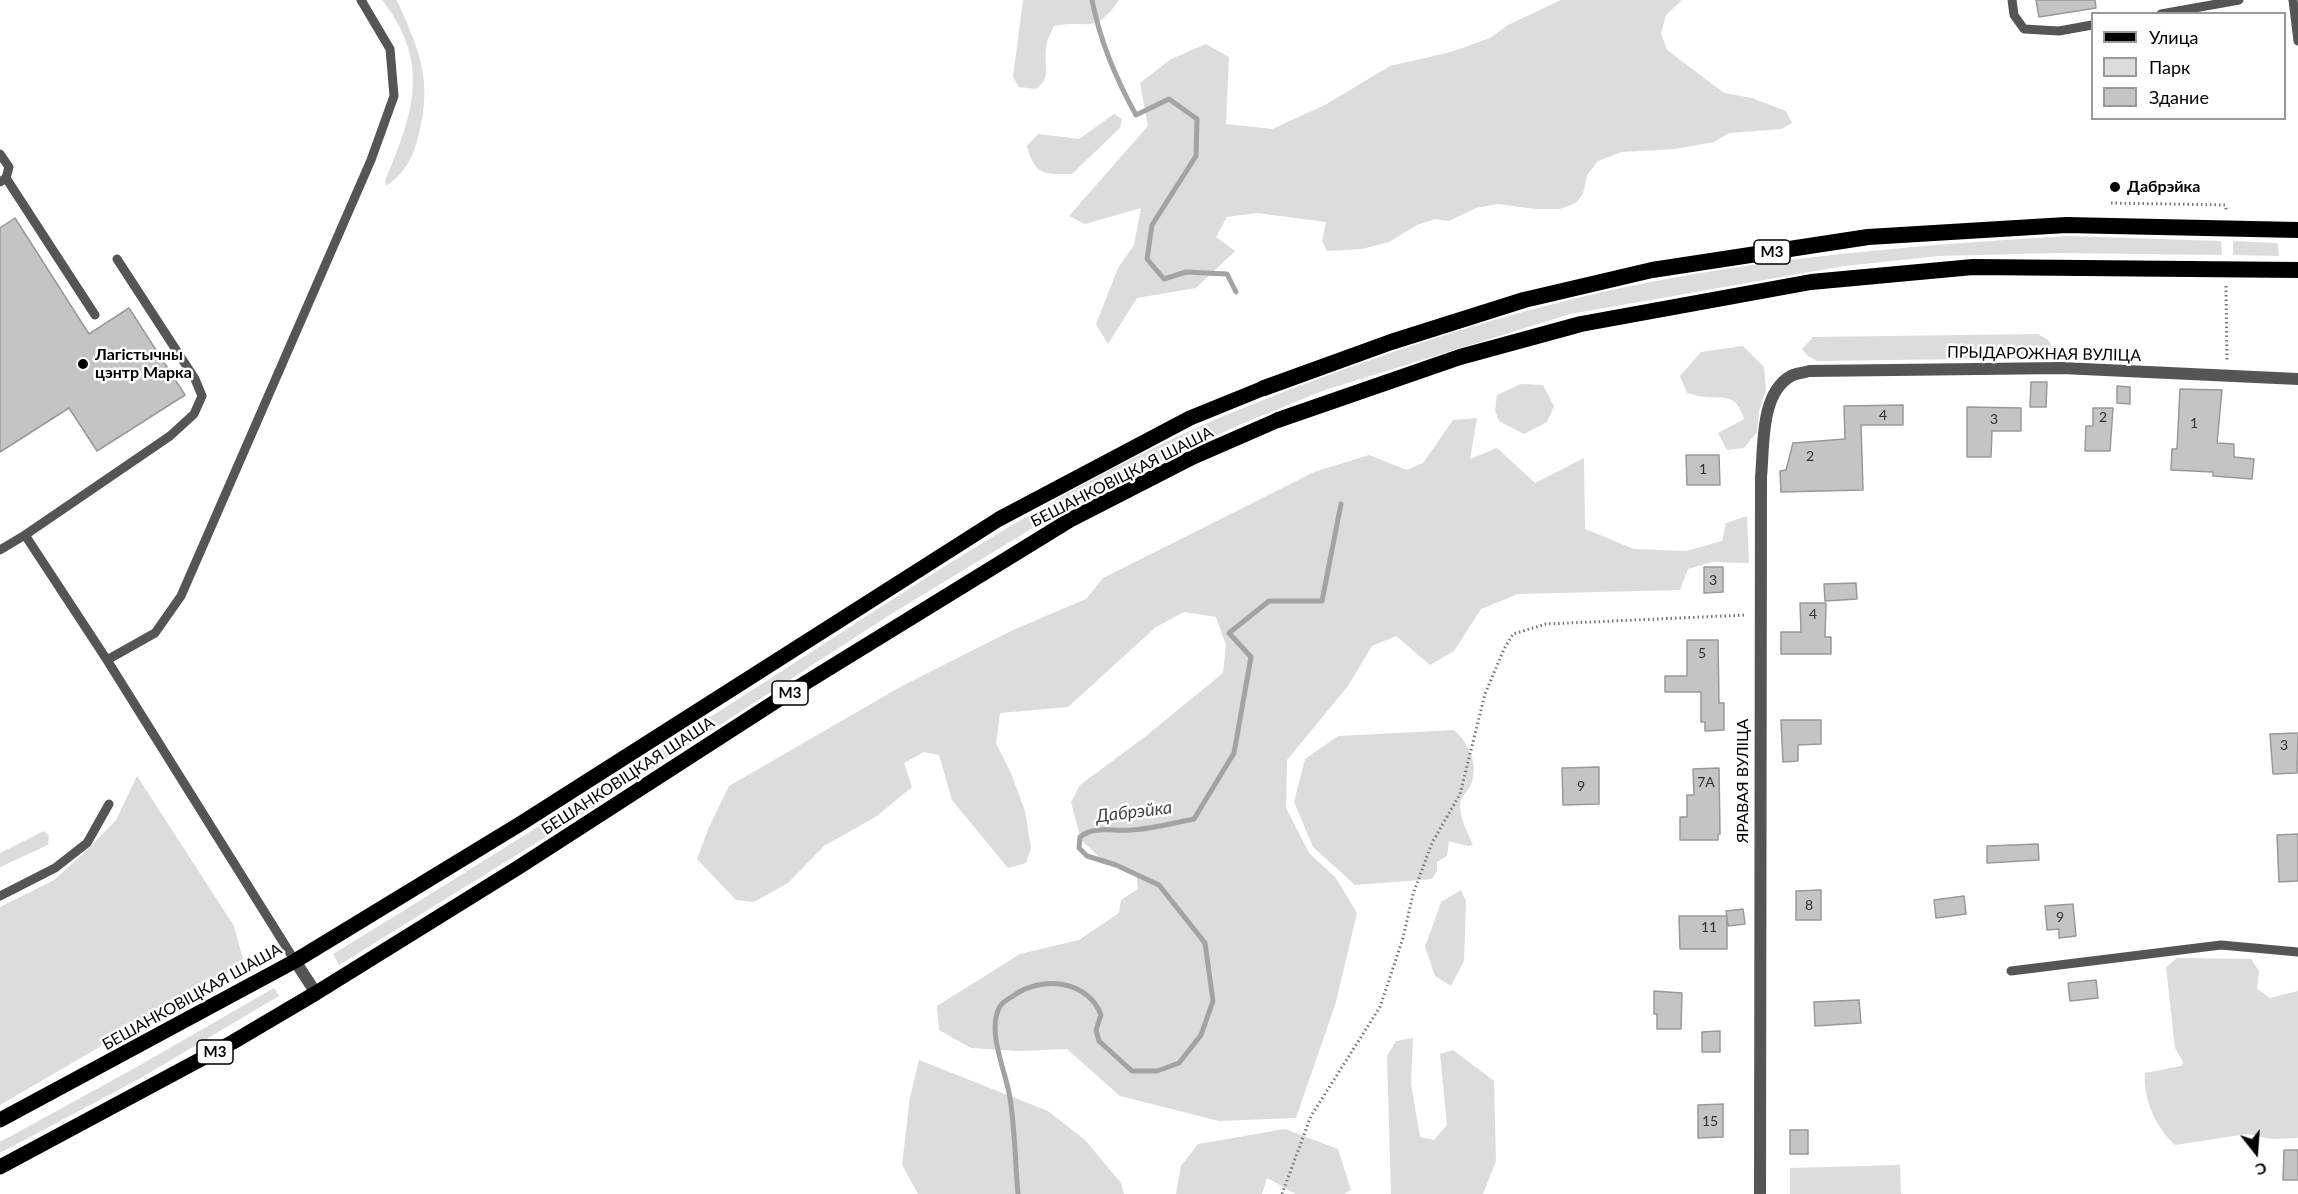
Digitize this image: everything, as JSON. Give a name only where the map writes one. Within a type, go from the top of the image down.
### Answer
[{"type":"highway","name":"М3","points":[[1264,388],[1391,342],[1524,300],[1652,270],[1868,237],[2066,225],[2298,230]]},
{"type":"highway","name":"М3","points":[[1278,420],[1460,357],[1581,324],[1811,282],[1973,267],[2298,270]]},
{"type":"main road","name":"БЕШАНКОВІЦКАЯ ШАША","points":[[0,1120],[295,961],[520,825],[999,519],[1190,418],[1264,388]]},
{"type":"main road","name":"БЕШАНКОВІЦКАЯ ШАША","points":[[0,1167],[203,1058],[316,993],[519,867],[784,696],[1071,520],[1193,457],[1278,420]]},
{"type":"street","name":"ПРЫДАРОЖНАЯ ВУЛІЦА","points":[[1790,376],[1809,371],[2062,368],[2298,379]]},
{"type":"street","name":"ЯРАВАЯ ВУЛІЦА","points":[[1760,1194],[1761,477],[1766,413],[1778,389],[1790,376]]},
{"type":"street","points":[[295,961],[316,993]]},
{"type":"lane","points":[[107,660],[155,633],[181,596],[371,160],[394,96],[390,49],[361,0]]},
{"type":"lane","points":[[2012,0],[2014,15],[2024,29],[2059,31],[2091,25]]},
{"type":"lane","points":[[2172,12],[2239,0]]},
{"type":"lane","points":[[2293,0],[2298,41]]},
{"type":"lane","points":[[0,154],[9,167],[3,180],[94,315]]},
{"type":"lane","points":[[0,550],[170,436],[194,414],[202,396],[195,379],[117,260]]},
{"type":"lane","points":[[25,535],[107,660],[295,961]]},
{"type":"lane","points":[[0,896],[55,868],[87,843],[109,804]]},
{"type":"lane","points":[[2011,971],[2221,945],[2298,952]]},
{"type":"path","points":[[2111,203],[2225,205],[2228,216]]},
{"type":"path","points":[[2226,286],[2227,376]]},
{"type":"path","points":[[1282,1194],[1311,1116],[1380,1007],[1413,894],[1432,843],[1460,794],[1485,694],[1504,649],[1513,634],[1545,624],[1760,615]]},
{"type":"green space","points":[[382,0],[396,0],[399,5],[418,52],[424,82],[423,114],[415,149],[404,169],[386,186],[385,181],[410,111],[413,89],[412,68],[407,46],[398,23]]},
{"type":"green space","points":[[1023,0],[1119,0],[1097,22],[1054,26],[1046,46],[1046,76],[1036,89],[1019,87],[1013,77]]},
{"type":"green space","points":[[1561,0],[1682,0],[1666,15],[1661,33],[1667,50],[1724,93],[1752,98],[1786,111],[1792,123],[1781,129],[1729,133],[1714,142],[1675,149],[1622,152],[1598,161],[1587,175],[1583,194],[1576,203],[1560,209],[1536,209],[1498,204],[1476,208],[1449,221],[1435,219],[1417,225],[1389,242],[1362,249],[1327,251],[1322,241],[1326,222],[1257,213],[1227,217],[1216,237],[1235,251],[1196,288],[1137,298],[1108,344],[1096,324],[1118,268],[1134,245],[1141,208],[1085,224],[1069,216],[1148,126],[1140,83],[1171,59],[1206,44],[1229,57],[1226,124],[1272,129],[1325,105],[1390,66],[1451,52],[1490,38],[1508,25]]},
{"type":"green space","points":[[1114,114],[1122,119],[1120,128],[1072,174],[1048,173],[1037,168],[1033,163],[1027,146],[1038,134],[1079,139]]},
{"type":"green space","points":[[2068,236],[2221,241],[2222,255],[2057,253],[1939,256],[1844,266],[1570,314],[1322,391],[1239,425],[1140,471],[1031,529],[888,616],[573,820],[339,965],[333,954],[565,810],[1002,531],[1109,471],[1219,418],[1366,361],[1417,344],[1571,299],[1621,288],[1787,260]]},
{"type":"green space","points":[[2233,241],[2278,243],[2279,256],[2233,255]]},
{"type":"green space","points":[[2038,334],[2048,340],[2052,347],[2051,353],[2043,358],[1817,361],[1802,349],[1813,337]]},
{"type":"green space","points":[[1743,346],[1764,367],[1766,390],[1759,411],[1757,432],[1744,448],[1727,450],[1718,433],[1744,419],[1741,411],[1730,399],[1687,393],[1680,376],[1701,352]]},
{"type":"green space","points":[[1521,384],[1543,385],[1554,406],[1547,422],[1524,434],[1499,421],[1495,411],[1497,395]]},
{"type":"green space","points":[[1477,418],[1470,459],[1497,448],[1535,483],[1584,458],[1585,529],[1634,549],[1686,551],[1722,541],[1726,523],[1747,516],[1749,563],[1712,562],[1688,569],[1680,590],[1518,594],[1481,609],[1454,651],[1430,665],[1396,636],[1372,646],[1348,686],[1287,760],[1286,808],[1309,853],[1336,878],[1357,913],[1336,1002],[1296,1118],[1219,1121],[1120,1096],[1067,1049],[1019,1051],[971,1048],[939,1030],[937,1006],[1020,954],[1079,940],[1119,913],[1121,900],[1138,889],[1136,873],[1106,863],[1081,840],[1071,802],[1080,785],[1146,736],[1223,673],[1226,645],[1216,617],[1184,612],[1156,627],[1068,707],[1000,713],[996,743],[1011,773],[1025,811],[1031,848],[1026,863],[1008,868],[952,800],[939,755],[924,752],[904,763],[912,787],[877,816],[824,846],[788,883],[754,902],[736,900],[697,859],[709,827],[729,786],[902,686],[1013,630],[1086,599],[1103,578],[1314,472],[1369,455],[1407,470],[1423,463],[1453,420]]},
{"type":"green space","points":[[1454,730],[1464,741],[1473,762],[1473,777],[1461,800],[1460,811],[1473,845],[1468,846],[1449,841],[1447,856],[1437,862],[1437,871],[1432,879],[1355,885],[1313,847],[1294,802],[1305,759],[1338,736]]},
{"type":"green space","points":[[137,776],[234,926],[244,963],[0,1105],[0,907],[54,880],[84,853],[116,820]]},
{"type":"green space","points":[[44,831],[49,836],[48,845],[0,867],[0,853]]},
{"type":"green space","points":[[1461,890],[1466,901],[1464,961],[1451,986],[1435,976],[1425,947],[1441,902]]},
{"type":"green space","points":[[2177,958],[2251,959],[2259,971],[2257,989],[2270,998],[2298,991],[2298,1138],[2272,1139],[2247,1134],[2175,1145],[2162,1130],[2152,1112],[2146,1093],[2145,1073],[2181,1066],[2183,1062],[2175,1048],[2166,967]]},
{"type":"green space","points":[[274,988],[279,996],[139,1079],[0,1153],[0,1142]]},
{"type":"green space","points":[[1413,1038],[1411,1084],[1420,1137],[1434,1140],[1447,1125],[1440,1054],[1453,1050],[1494,1081],[1496,1161],[1483,1194],[1391,1194],[1387,1056],[1396,1041]]},
{"type":"green space","points":[[919,1060],[1048,1111],[1085,1140],[1121,1183],[1124,1194],[918,1194],[902,1165],[910,1097]]},
{"type":"green space","points":[[1285,1129],[1338,1149],[1351,1190],[1344,1194],[1296,1194],[1267,1178],[1262,1194],[1176,1194],[1181,1166],[1198,1144]]},
{"type":"green space","points":[[1900,1165],[1901,1194],[1790,1194],[1790,1168]]},
{"type":"building","points":[[2036,0],[2095,0],[2096,8],[2039,17]]},
{"type":"building","name":"Лагістычны цэнтр Марка","points":[[15,218],[89,334],[129,308],[185,395],[97,451],[69,408],[0,452],[0,228]]},
{"type":"building","points":[[2031,382],[2047,382],[2046,407],[2030,407]]},
{"type":"building","points":[[2117,386],[2130,387],[2130,404],[2117,403]]},
{"type":"building","points":[[2180,389],[2222,390],[2217,443],[2234,444],[2234,457],[2254,459],[2252,479],[2213,476],[2213,472],[2171,470],[2172,449],[2177,449]]},
{"type":"building","points":[[1903,405],[1903,425],[1861,425],[1863,490],[1781,492],[1780,471],[1786,470],[1793,443],[1845,439],[1844,406]]},
{"type":"building","points":[[1967,407],[2021,408],[2021,431],[1992,431],[1991,457],[1967,457]]},
{"type":"building","points":[[2093,408],[2113,408],[2110,451],[2085,451],[2086,426],[2093,426]]},
{"type":"building","points":[[1686,455],[1719,455],[1720,485],[1687,485]]},
{"type":"building","points":[[1704,567],[1723,567],[1723,592],[1704,593]]},
{"type":"building","points":[[1856,583],[1857,599],[1825,601],[1824,584]]},
{"type":"building","points":[[1800,603],[1826,603],[1825,637],[1831,637],[1831,654],[1781,654],[1781,632],[1801,632]]},
{"type":"building","points":[[1687,640],[1718,640],[1719,703],[1724,703],[1724,730],[1705,731],[1705,722],[1701,722],[1701,692],[1665,692],[1665,676],[1687,676]]},
{"type":"building","points":[[1781,720],[1821,720],[1821,744],[1798,745],[1798,761],[1783,762]]},
{"type":"building","points":[[2298,733],[2297,773],[2273,774],[2270,734]]},
{"type":"building","points":[[1599,767],[1599,804],[1563,805],[1562,768]]},
{"type":"building","points":[[1719,768],[1720,834],[1718,834],[1718,840],[1680,840],[1680,817],[1687,817],[1687,795],[1694,795],[1693,769]]},
{"type":"building","points":[[2298,834],[2298,881],[2279,882],[2277,835]]},
{"type":"building","points":[[2038,844],[2039,860],[1987,863],[1987,846]]},
{"type":"building","points":[[1821,890],[1821,920],[1796,920],[1796,891]]},
{"type":"building","points":[[1964,896],[1966,914],[1936,918],[1934,900]]},
{"type":"building","points":[[2073,904],[2076,936],[2059,938],[2059,929],[2047,930],[2045,906]]},
{"type":"building","points":[[1743,909],[1745,924],[1728,926],[1726,911]]},
{"type":"building","points":[[1679,916],[1727,916],[1727,949],[1680,949]]},
{"type":"building","points":[[2096,980],[2098,998],[2070,1001],[2068,983]]},
{"type":"building","points":[[1654,991],[1682,993],[1681,1029],[1657,1029],[1657,1014],[1654,1014]]},
{"type":"building","points":[[1859,1000],[1861,1023],[1815,1026],[1814,1002]]},
{"type":"building","points":[[1720,1031],[1720,1052],[1702,1052],[1702,1032]]},
{"type":"building","points":[[1723,1104],[1723,1137],[1698,1138],[1698,1105]]},
{"type":"building","points":[[1790,1130],[1808,1130],[1808,1154],[1790,1154]]},
{"type":"building","points":[[2284,1150],[2298,1150],[2298,1180],[2283,1180]]},
{"type":"waterway","name":"Дабрэйка","points":[[1092,0],[1099,30],[1110,59],[1136,115],[1169,99],[1197,119],[1196,156],[1152,225],[1147,259],[1164,279],[1186,272],[1227,274],[1236,292]]},
{"type":"waterway","name":"Дабрэйка","points":[[1018,1194],[1012,1110],[995,1029],[999,1008],[1003,1003],[1024,989],[1037,985],[1063,984],[1075,988],[1095,1003],[1101,1015],[1096,1030],[1099,1041],[1132,1071],[1157,1071],[1179,1063],[1201,1035],[1213,1001],[1205,943],[1159,885],[1116,865],[1087,856],[1079,848],[1080,837],[1098,830],[1139,829],[1194,819],[1234,753],[1251,657],[1229,633],[1269,601],[1322,601],[1341,504]]},
{"type":"place","name":"Дабрэйка","points":[[2115,187]]},
{"type":"place","name":"Лагістычны цэнтр Марка","points":[[83,364]]}]
